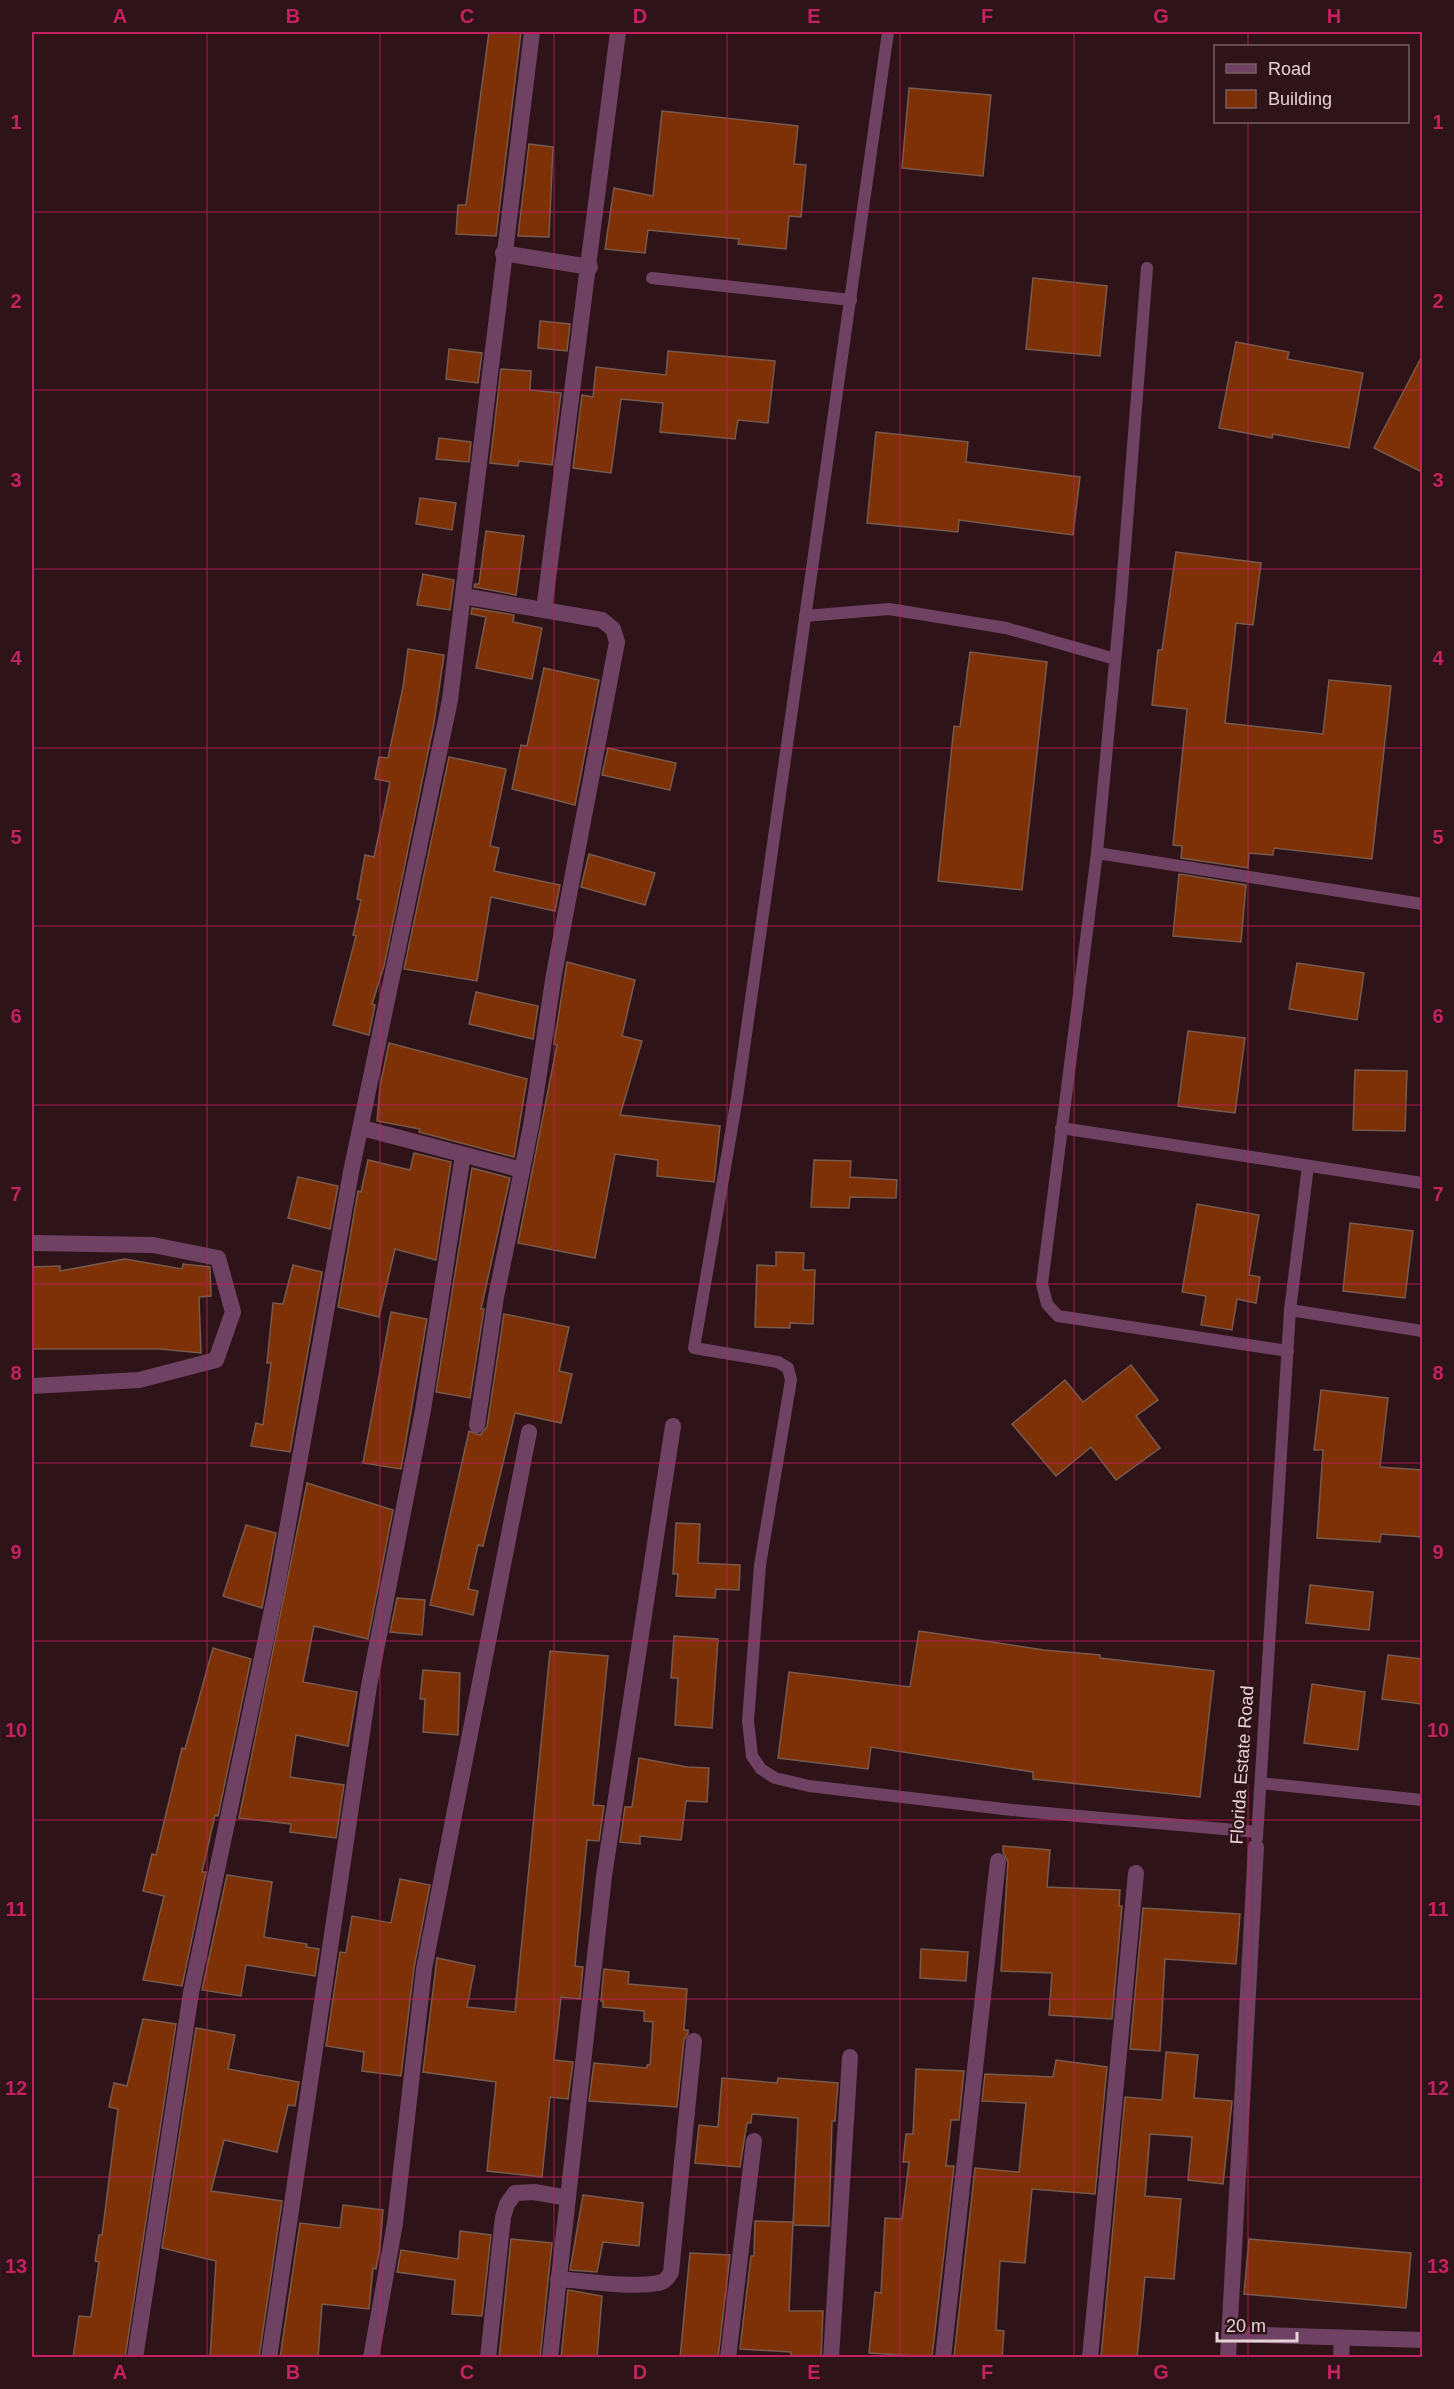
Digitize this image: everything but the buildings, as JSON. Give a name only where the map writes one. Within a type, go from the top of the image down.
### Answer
[{"type":"street","points":[[135,2358],[191,1993],[277,1586],[351,1172],[450,700],[503,253],[532,32]]},
{"type":"street","points":[[544,610],[590,267],[618,32]]},
{"type":"street","points":[[503,253],[590,267]]},
{"type":"street","points":[[463,596],[602,620],[613,629],[617,642],[574,865],[522,1170],[496,1297],[477,1425]]},
{"type":"street","points":[[362,1128],[522,1170]]},
{"type":"street","points":[[268,2358],[369,1686],[423,1410],[463,1155]]},
{"type":"street","points":[[32,1243],[153,1245],[218,1258],[233,1312],[216,1359],[139,1380],[32,1386]]},
{"type":"street","points":[[550,2358],[604,1876],[674,1426]]},
{"type":"street","points":[[371,2358],[395,2223],[424,1969],[529,1432]]},
{"type":"street","name":"Florida Estate Road","points":[[1228,2358],[1257,1839]]},
{"type":"street","points":[[943,2358],[998,1861]]},
{"type":"street","points":[[1090,2358],[1136,1873]]},
{"type":"street","points":[[558,2279],[643,2284],[659,2283],[668,2279],[671,2272],[694,2041]]},
{"type":"street","points":[[831,2358],[850,2057]]},
{"type":"street","points":[[728,2358],[754,2141]]},
{"type":"street","points":[[488,2358],[503,2217],[507,2204],[515,2193],[534,2192],[568,2198]]},
{"type":"street","points":[[1230,2334],[1422,2340]]},
{"type":"street","points":[[1341,2358],[1342,2338]]},
{"type":"lane","points":[[888,32],[737,1098],[694,1348],[778,1362],[788,1368],[790,1380],[760,1565],[748,1721],[752,1756],[761,1769],[775,1778],[808,1786],[1257,1839]]},
{"type":"lane","points":[[1147,268],[1097,853],[1042,1284],[1047,1304],[1058,1316],[1288,1351]]},
{"type":"lane","points":[[652,278],[851,300]]},
{"type":"lane","points":[[805,616],[889,609],[1005,628],[1115,659]]},
{"type":"lane","points":[[1097,853],[1422,904]]},
{"type":"lane","points":[[1061,1128],[1422,1183]]},
{"type":"lane","name":"Florida Estate Road","points":[[1257,1839],[1290,1310],[1308,1166]]},
{"type":"lane","points":[[1290,1310],[1422,1331]]},
{"type":"lane","points":[[1261,1783],[1422,1800]]}]
